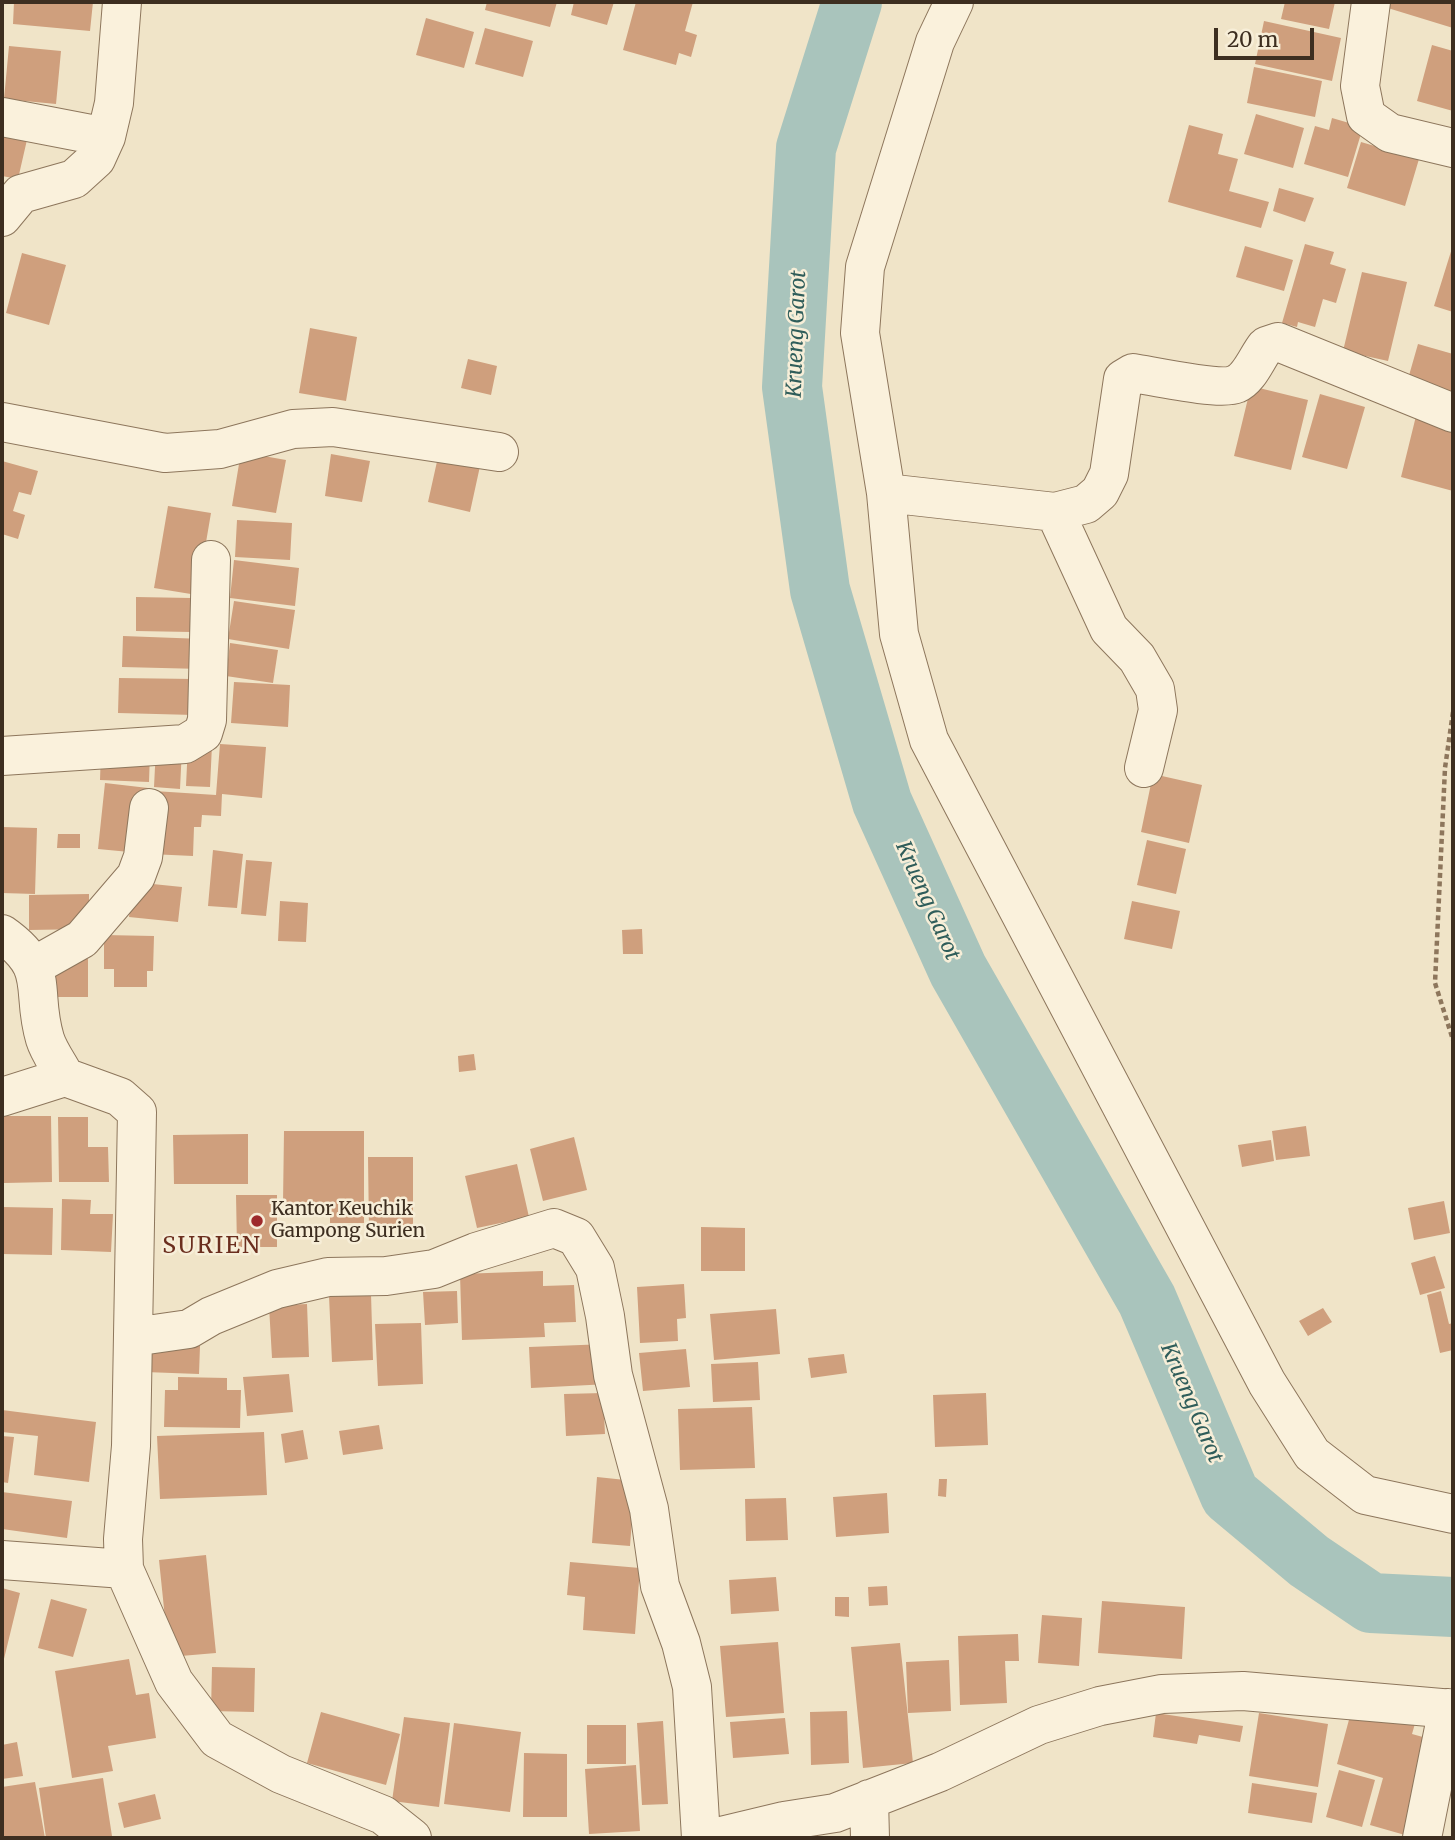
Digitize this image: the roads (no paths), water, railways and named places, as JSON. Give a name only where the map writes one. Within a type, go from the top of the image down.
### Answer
[{"type":"street","points":[[2,217],[22,194],[74,178],[96,159],[106,137],[114,103],[122,2]]},
{"type":"street","points":[[954,2],[935,42],[864,267],[860,333],[886,493],[899,634],[929,740],[1267,1383],[1311,1454],[1365,1495],[1453,1514]]},
{"type":"street","points":[[1371,2],[1360,86],[1366,116],[1390,133],[1453,148]]},
{"type":"street","points":[[2,117],[106,137]]},
{"type":"street","points":[[886,493],[1055,512],[1086,504],[1100,492],[1109,474],[1123,379],[1133,373],[1219,386],[1235,385],[1246,377],[1266,346],[1278,342],[1453,413]]},
{"type":"street","points":[[2,422],[165,453],[220,449],[293,429],[333,427],[499,452]]},
{"type":"street","points":[[1055,512],[1109,629],[1138,658],[1155,689],[1158,710],[1144,768]]},
{"type":"street","points":[[2,756],[185,744],[203,733],[207,720],[211,560]]},
{"type":"street","points":[[34,966],[82,939],[136,876],[143,857],[149,808]]},
{"type":"street","points":[[2,934],[21,947],[34,966],[46,1041],[65,1077]]},
{"type":"street","points":[[2,1097],[65,1077],[120,1097],[137,1112],[131,1446],[123,1539],[124,1569],[174,1682],[217,1739],[281,1774],[383,1815],[412,1838]]},
{"type":"street","points":[[133,1336],[188,1329],[211,1316],[276,1289],[328,1276],[386,1276],[434,1269],[476,1252],[554,1228],[576,1237],[595,1268],[606,1316],[613,1376],[649,1509],[660,1586],[681,1643],[692,1686],[701,1838]]},
{"type":"street","points":[[2,1560],[124,1569]]},
{"type":"street","points":[[713,1838],[784,1821],[835,1813],[940,1772],[1039,1725],[1100,1706],[1162,1694],[1243,1691],[1450,1709],[1433,1836]]},
{"type":"street","points":[[869,1799],[870,1838]]},
{"type":"waterway","name":"Krueng Garot","points":[[852,2],[806,148],[792,387],[820,590],[882,802],[958,970],[1147,1300],[1230,1495],[1309,1561],[1371,1603],[1453,1607]]},
{"type":"place","name":"Kantor Keuchik Gampong Surien","points":[[257,1221]]},
{"type":"district","name":"SURIEN","points":[[212,1246]]}]
